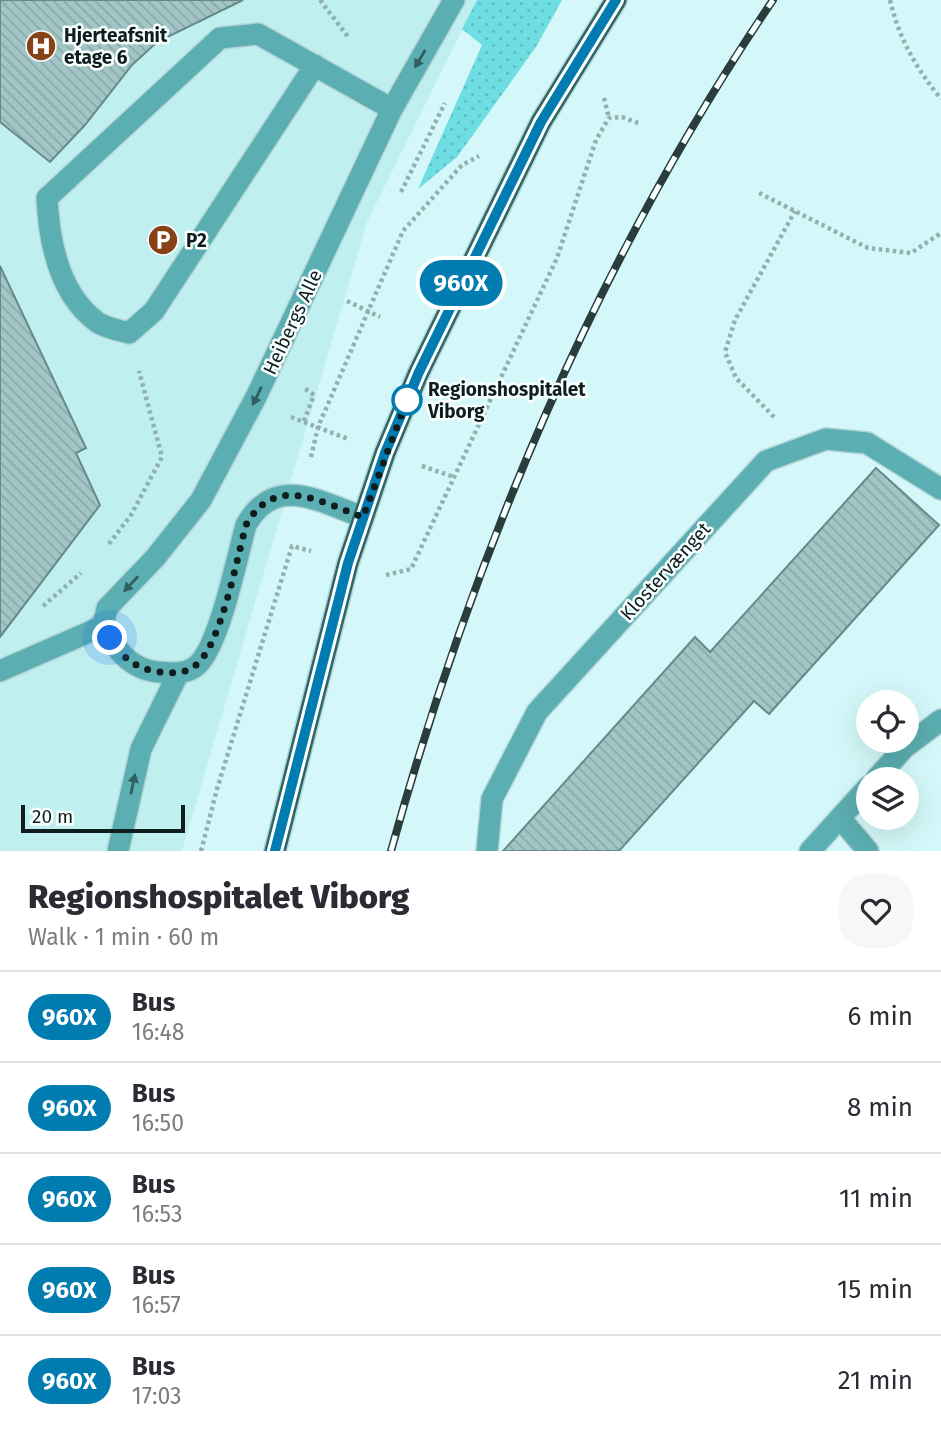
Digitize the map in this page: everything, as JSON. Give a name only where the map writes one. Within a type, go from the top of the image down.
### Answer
[{"type":"main road","points":[[275,851],[348,563],[419,372],[541,122],[616,0]]},
{"type":"street","name":"Heibergs Alle","points":[[103,625],[107,608],[155,558],[201,500],[256,397],[392,109],[454,0]]},
{"type":"street","points":[[315,65],[154,311],[129,333],[98,324],[70,294],[49,234],[47,198],[220,38],[258,34],[315,65],[392,109]]},
{"type":"street","name":"Klostervænget","points":[[487,851],[492,799],[537,712],[766,461],[826,439],[867,443],[941,489]]},
{"type":"street","points":[[0,671],[103,625],[117,650],[133,665],[177,674],[195,667],[212,647],[246,525],[255,509],[273,497],[292,493],[363,517]]},
{"type":"street","points":[[118,851],[141,749],[177,674]]},
{"type":"street","points":[[887,767],[905,747],[941,720]]},
{"type":"street","points":[[810,851],[856,800]]},
{"type":"street","points":[[840,818],[868,851]]},
{"type":"path","points":[[890,0],[897,31],[919,72],[941,99]]},
{"type":"path","points":[[292,545],[318,427],[403,232],[462,166],[484,153]]},
{"type":"path","points":[[759,193],[867,248],[911,253],[941,233]]},
{"type":"path","points":[[795,211],[735,320],[725,352],[736,378],[804,447]]},
{"type":"path","points":[[347,301],[380,317]]},
{"type":"path","points":[[108,546],[131,515],[162,457],[129,333]]},
{"type":"path","points":[[40,653],[24,623],[90,564]]},
{"type":"shaded area","points":[[0,0],[477,0],[367,222],[182,851],[0,851]]},
{"type":"shaded area","points":[[477,0],[562,0],[536,47],[457,157],[418,189],[482,45],[462,29]]},
{"type":"building","points":[[0,0],[243,0],[157,42],[132,65],[85,125],[50,162],[0,122]]},
{"type":"building","points":[[0,266],[86,448],[76,453],[100,505],[0,637]]},
{"type":"building","points":[[876,468],[939,525],[769,714],[754,701],[619,851],[503,851],[695,637],[710,652]]},
{"type":"railway","points":[[391,851],[461,628],[502,518],[548,410],[597,304],[651,200],[710,98],[773,0]]},
{"type":"bus line","name":"960X","points":[[275,851],[348,563],[385,453],[419,372],[541,122],[616,0]]},
{"type":"place","name":"Hjerteafsnit etage 6","points":[[41,46]]},
{"type":"place","name":"P2","points":[[163,240]]},
{"type":"place","name":"Regionshospitalet Viborg","points":[[407,400]]},
{"type":"route","points":[[110,638],[117,650],[133,665],[177,674],[195,667],[212,647],[246,525],[255,509],[273,497],[292,493],[363,517],[410,392],[407,400]]}]
